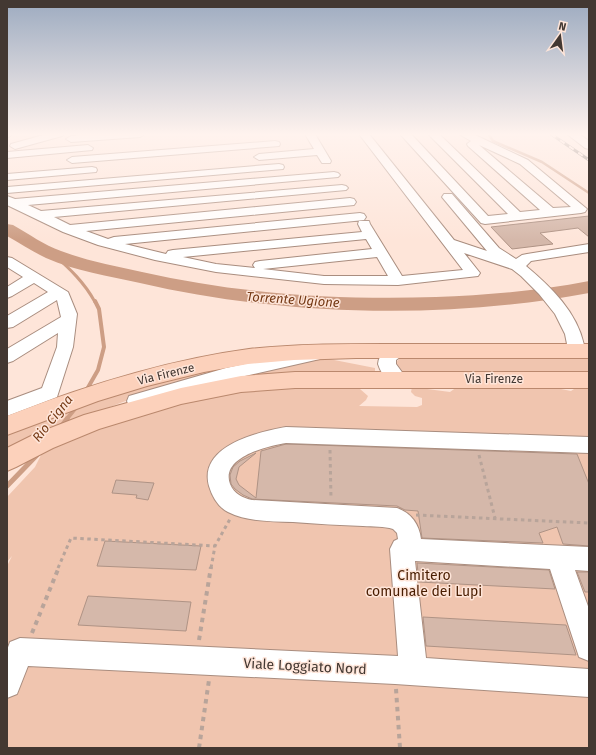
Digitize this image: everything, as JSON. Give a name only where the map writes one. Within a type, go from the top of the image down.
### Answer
[{"type":"main road","name":"Via Firenze","points":[[7,426],[65,404],[108,390],[165,373],[221,361],[277,354],[398,350],[579,351]]},
{"type":"main road","name":"Via Firenze","points":[[7,460],[44,441],[84,425],[181,396],[225,387],[287,380],[589,380]]},
{"type":"street","points":[[7,190],[254,169]]},
{"type":"street","points":[[328,169],[334,175],[398,280]]},
{"type":"street","points":[[10,202],[68,229],[103,242],[155,256],[226,269],[324,280],[398,280],[473,273],[391,169]]},
{"type":"street","points":[[423,169],[494,251],[531,278],[559,308],[574,332],[576,345],[579,351]]},
{"type":"street","points":[[439,171],[455,169]]},
{"type":"street","points":[[468,169],[517,216]]},
{"type":"street","points":[[501,169],[550,212]]},
{"type":"street","points":[[516,266],[484,227],[481,221],[581,209],[533,169]]},
{"type":"street","points":[[7,177],[102,170]]},
{"type":"street","points":[[439,171],[485,220]]},
{"type":"street","points":[[10,202],[334,175]]},
{"type":"street","points":[[40,215],[342,188]]},
{"type":"street","points":[[68,229],[350,202]]},
{"type":"street","points":[[103,242],[360,217]]},
{"type":"street","points":[[155,256],[370,235]]},
{"type":"street","points":[[449,243],[516,266]]},
{"type":"street","points":[[516,266],[527,258],[589,248]]},
{"type":"street","points":[[226,269],[381,252]]},
{"type":"street","points":[[7,409],[50,392],[66,347],[69,318],[63,295],[9,264]]},
{"type":"street","points":[[7,293],[34,277]]},
{"type":"street","points":[[7,324],[59,292]]},
{"type":"street","points":[[7,357],[69,318]]},
{"type":"street","points":[[570,325],[589,338]]},
{"type":"street","points":[[398,350],[389,356],[387,361],[390,371],[398,379]]},
{"type":"street","name":"Via Firenze","points":[[84,425],[135,402],[226,374],[330,352]]},
{"type":"street","points":[[411,550],[405,523],[397,518],[252,510],[238,507],[228,501],[219,486],[217,475],[219,468],[233,453],[247,445],[286,435],[589,445]]},
{"type":"street","points":[[404,671],[402,549],[589,559]]},
{"type":"street","points":[[559,558],[589,647]]},
{"type":"street","points":[[7,684],[22,652]]},
{"type":"street","name":"Viale Loggiato Nord","points":[[22,652],[404,671],[589,683]]},
{"type":"path","points":[[330,447],[331,503]]},
{"type":"path","points":[[478,453],[495,518]]},
{"type":"path","points":[[199,748],[203,661],[215,546],[230,519],[228,501]]},
{"type":"path","points":[[412,514],[589,523]]},
{"type":"path","points":[[22,652],[71,538],[215,546]]},
{"type":"path","points":[[400,748],[404,671]]},
{"type":"green space","points":[[589,355],[589,373],[410,373],[401,371],[396,363],[402,358]]},
{"type":"green space","points":[[324,358],[375,368],[375,374],[218,379]]},
{"type":"green space","points":[[247,361],[122,402],[7,453],[7,429],[122,389]]},
{"type":"green space","name":"Cimitero comunale dei Lupi","points":[[589,385],[589,748],[7,748],[7,566],[12,556],[7,562],[7,497],[35,467],[43,451],[114,420],[241,387],[298,387],[321,389],[345,386],[360,389],[368,396],[359,406],[417,407],[422,405],[422,398],[415,396],[411,392],[412,387],[450,392],[457,387],[556,388],[571,391],[577,387]]},
{"type":"building","points":[[589,216],[589,237],[578,228],[540,233],[553,244],[512,249],[491,227]]},
{"type":"building","points":[[286,444],[577,454],[589,484],[589,546],[563,544],[557,527],[539,533],[543,543],[422,538],[418,511],[405,510],[397,506],[252,499],[235,489],[231,484],[230,475],[233,467],[240,461],[256,453],[239,467],[236,479],[239,485],[256,498],[261,451]]},
{"type":"building","points":[[116,480],[154,483],[148,500],[136,498],[137,495],[112,493]]},
{"type":"building","points":[[105,541],[201,546],[196,570],[97,566]]},
{"type":"building","points":[[417,563],[549,570],[555,589],[419,582]]},
{"type":"building","points":[[577,572],[589,572],[589,592],[585,592]]},
{"type":"building","points":[[88,596],[191,602],[186,631],[78,625]]},
{"type":"building","points":[[423,617],[566,625],[576,655],[426,646]]},
{"type":"waterway","points":[[553,169],[589,193]]},
{"type":"waterway","name":"Torrente Ugione","points":[[7,229],[52,254],[78,263],[205,291],[246,296],[328,303],[410,304],[503,299],[555,293],[589,287]]},
{"type":"waterway","name":"Rio Cigna","points":[[53,254],[76,276],[95,302]]},
{"type":"waterway","name":"Rio Cigna","points":[[86,391],[98,370],[104,347],[99,309],[95,301]]},
{"type":"waterway","name":"Rio Cigna","points":[[66,420],[78,405]]},
{"type":"waterway","name":"Rio Cigna","points":[[61,427],[67,419]]},
{"type":"waterway","name":"Rio Cigna","points":[[7,486],[37,455]]}]
